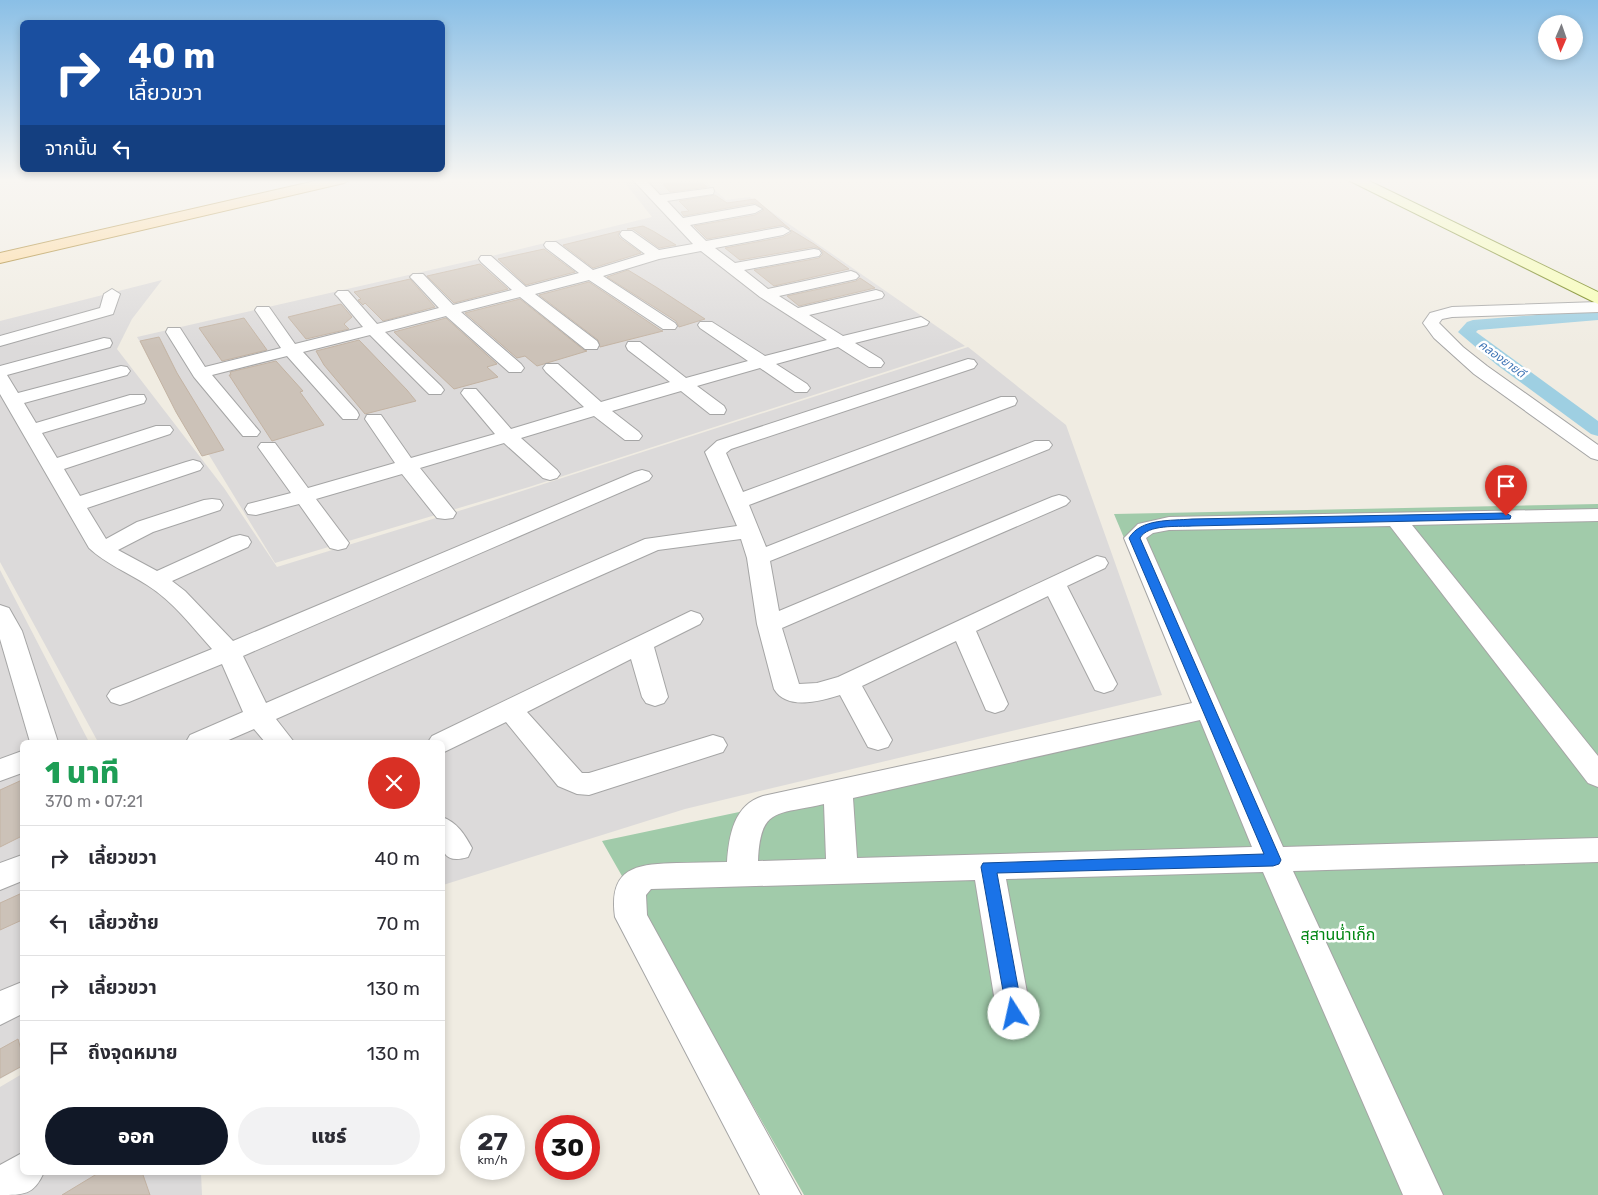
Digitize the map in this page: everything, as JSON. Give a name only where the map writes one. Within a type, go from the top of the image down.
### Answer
[{"type":"main road","points":[[0,243],[38,235]]},
{"type":"main road","points":[[0,258],[101,235]]},
{"type":"street","points":[[628,235],[656,256]]},
{"type":"street","points":[[691,235],[765,294],[875,363]]},
{"type":"street","points":[[200,373],[591,276],[656,256],[702,245],[762,235]]},
{"type":"street","points":[[1467,235],[1598,299]]},
{"type":"street","points":[[551,245],[591,276],[669,326]]},
{"type":"street","points":[[733,268],[814,253]]},
{"type":"street","points":[[486,260],[523,292],[591,345]]},
{"type":"street","points":[[765,294],[850,276]]},
{"type":"street","points":[[418,277],[450,310],[515,368]]},
{"type":"street","points":[[0,341],[102,314],[107,311],[112,294]]},
{"type":"street","points":[[343,294],[373,329],[435,390]]},
{"type":"street","points":[[795,313],[876,295]]},
{"type":"street","points":[[1598,307],[1452,312],[1436,316],[1431,322],[1440,336],[1464,356],[1598,454]]},
{"type":"street","points":[[263,310],[291,350],[350,415]]},
{"type":"street","points":[[19,321],[30,334]]},
{"type":"street","points":[[256,509],[596,408],[839,341],[920,322]]},
{"type":"street","points":[[706,325],[801,388]]},
{"type":"street","points":[[174,332],[200,373],[250,432]]},
{"type":"street","points":[[0,371],[104,343]]},
{"type":"street","points":[[634,346],[687,384],[717,410]]},
{"type":"street","points":[[968,364],[718,448],[716,456],[750,531],[758,558],[769,624],[787,689],[797,694],[812,694],[847,683],[1097,564]]},
{"type":"street","points":[[552,368],[596,408],[632,436]]},
{"type":"street","points":[[14,400],[121,371]]},
{"type":"street","points":[[0,378],[103,549],[156,580],[177,596],[229,652],[260,717],[278,740]]},
{"type":"street","points":[[470,393],[506,435],[550,474]]},
{"type":"street","points":[[31,430],[137,399]]},
{"type":"street","points":[[737,502],[1008,401]]},
{"type":"street","points":[[374,419],[406,465],[445,513]]},
{"type":"street","points":[[52,466],[163,430]]},
{"type":"street","points":[[758,558],[1042,445]]},
{"type":"street","points":[[268,447],[338,543]]},
{"type":"street","points":[[75,505],[193,466]]},
{"type":"street","points":[[120,696],[229,652],[642,476]]},
{"type":"street","points":[[769,624],[1059,501]]},
{"type":"street","points":[[103,549],[145,527],[212,505]]},
{"type":"street","points":[[1423,1195],[1273,860],[1134,538],[1138,532],[1146,527],[1192,522],[1598,515]]},
{"type":"street","points":[[1395,518],[1598,776]]},
{"type":"street","points":[[205,740],[654,544],[750,531]]},
{"type":"street","points":[[156,580],[240,542]]},
{"type":"street","points":[[1054,584],[1104,684]]},
{"type":"street","points":[[445,742],[691,619]]},
{"type":"street","points":[[3,626],[43,740]]},
{"type":"street","points":[[963,628],[995,704]]},
{"type":"street","points":[[640,644],[655,697]]},
{"type":"street","points":[[847,683],[878,740]]},
{"type":"street","points":[[742,873],[747,825],[754,813],[763,807],[1208,708]]},
{"type":"street","points":[[510,709],[568,778],[577,783],[589,784],[713,745]]},
{"type":"street","points":[[0,771],[20,762]]},
{"type":"street","points":[[838,789],[842,871]]},
{"type":"street","points":[[781,1195],[631,916],[628,899],[633,885],[644,877],[1598,850]]},
{"type":"street","points":[[988,867],[1014,1014]]},
{"type":"street","points":[[0,877],[20,868]]},
{"type":"street","points":[[0,1009],[20,998]]},
{"type":"street","points":[[0,1188],[20,1175]]},
{"type":"shaded area","points":[[579,235],[804,235],[965,346],[529,487],[275,563],[137,337]]},
{"type":"shaded area","points":[[162,280],[132,319],[117,349],[224,488],[277,567],[491,501],[968,347],[1066,425],[1162,695],[685,809],[445,884],[445,740],[97,740],[0,562],[0,321]]},
{"type":"shaded area","points":[[0,570],[88,740],[20,740],[20,1068],[0,1079]]},
{"type":"shaded area","points":[[20,1075],[20,1175],[201,1175],[202,1195],[0,1195],[0,1087]]},
{"type":"green space","name":"สุสานน่ำเก็ก","points":[[1598,504],[1598,1195],[804,1195],[602,841],[1198,715],[1114,514]]},
{"type":"building","points":[[605,235],[618,235],[641,253],[593,268],[563,245]]},
{"type":"building","points":[[641,235],[659,235],[676,245],[659,248]]},
{"type":"building","points":[[703,235],[730,235],[707,239]]},
{"type":"building","points":[[787,235],[799,235],[821,249],[814,247],[740,260],[725,248]]},
{"type":"building","points":[[544,249],[575,272],[526,285],[498,259]]},
{"type":"building","points":[[821,249],[849,269],[774,286],[754,270],[819,258],[823,254]]},
{"type":"building","points":[[480,264],[508,289],[454,303],[427,276]]},
{"type":"building","points":[[628,270],[705,319],[679,327],[676,321],[607,277]]},
{"type":"building","points":[[860,278],[875,288],[799,306],[787,296],[856,281]]},
{"type":"building","points":[[410,279],[435,307],[383,321],[365,303],[363,305],[358,300],[361,299],[354,292]]},
{"type":"building","points":[[589,282],[663,331],[600,347],[598,340],[539,295]]},
{"type":"building","points":[[520,299],[587,351],[537,366],[525,356],[517,358],[465,313]]},
{"type":"building","points":[[341,304],[352,317],[344,324],[349,329],[306,339],[288,317]]},
{"type":"building","points":[[244,318],[267,350],[222,361],[199,328]]},
{"type":"building","points":[[446,318],[497,364],[487,367],[498,377],[454,389],[394,332]]},
{"type":"building","points":[[159,337],[177,373],[224,450],[202,456],[176,412],[140,341]]},
{"type":"building","points":[[359,340],[416,401],[365,414],[324,365],[316,351]]},
{"type":"building","points":[[276,361],[303,391],[300,392],[324,425],[272,441],[229,375],[231,375],[230,372]]},
{"type":"building","points":[[20,781],[20,837],[0,847],[0,790]]},
{"type":"building","points":[[20,894],[20,921],[0,930],[0,903]]},
{"type":"building","points":[[18,1039],[20,1067],[0,1078],[0,1049]]},
{"type":"building","points":[[95,1175],[143,1175],[150,1195],[62,1195]]},
{"type":"waterway","name":"คลองยายดี","points":[[1598,315],[1473,325],[1466,332],[1598,430]]},
{"type":"route","points":[[1014,1014],[988,867],[1273,860],[1134,538],[1138,532],[1146,527],[1192,522],[1506,516]]}]
